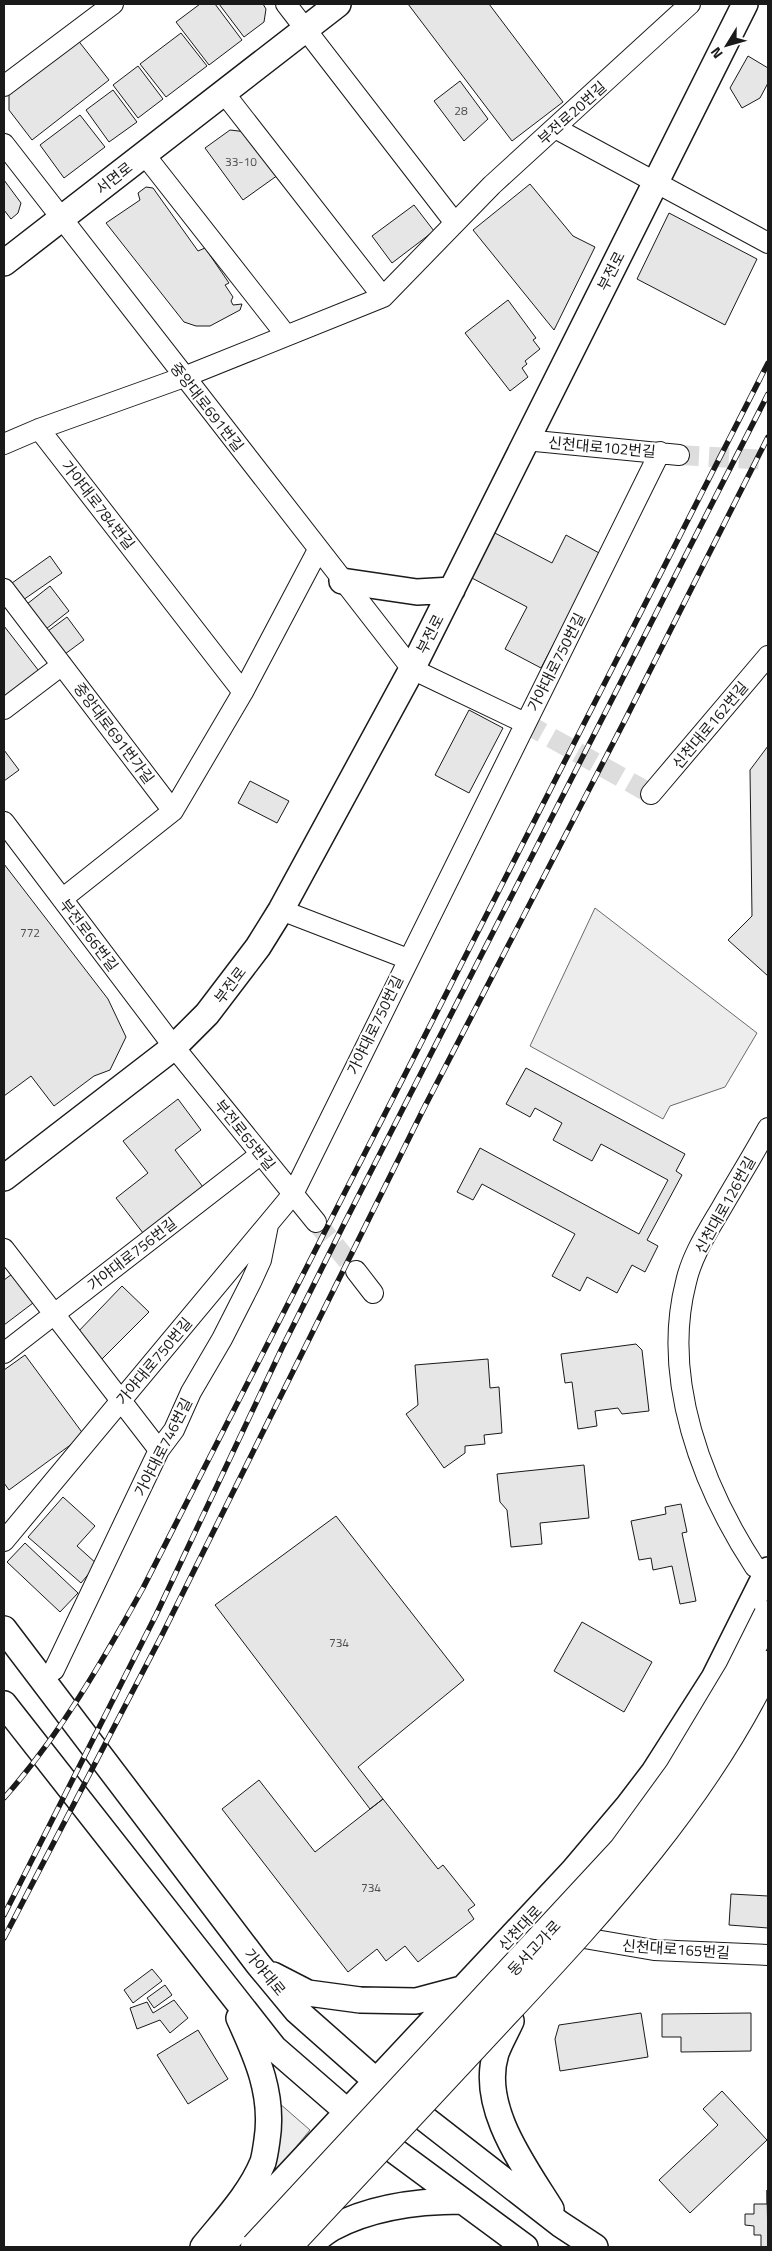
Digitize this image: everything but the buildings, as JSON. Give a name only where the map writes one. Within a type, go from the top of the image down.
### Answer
[{"type":"highway","name":"동서고가로","points":[[255,2247],[623,1850],[684,1765],[739,1673],[768,1615]]},
{"type":"highway","name":"동서고가로","points":[[287,2247],[566,1948],[639,1865],[693,1793],[756,1691],[768,1665]]},
{"type":"main road","name":"서면로","points":[[4,263],[338,4]]},
{"type":"main road","name":"부전로","points":[[4,1178],[174,1047],[207,1014],[258,947],[281,910],[412,669],[745,4]]},
{"type":"main road","points":[[342,581],[417,592],[452,590]]},
{"type":"main road","name":"신천대로","points":[[221,2247],[299,2165],[375,2080],[573,1871],[628,1806],[654,1772],[714,1678],[761,1569]]},
{"type":"main road","points":[[4,1610],[54,1670],[144,1788],[203,1874],[258,1964],[269,1974],[308,1993],[360,2000],[416,2001],[461,1989]]},
{"type":"main road","name":"가야대로","points":[[4,1629],[258,1964],[297,2011],[375,2080],[560,2224],[595,2247]]},
{"type":"main road","points":[[300,2247],[511,2021],[675,1834],[726,1760],[768,1689]]},
{"type":"main road","points":[[4,1704],[274,2048],[391,2148],[525,2247]]},
{"type":"main road","points":[[4,1725],[45,1782],[90,1836],[221,1980],[257,2058],[267,2090],[269,2127],[263,2161],[246,2192],[203,2247]]},
{"type":"main road","points":[[511,2021],[496,2054],[493,2077],[501,2122],[515,2151],[560,2224]]},
{"type":"main road","points":[[307,2247],[331,2228],[379,2210],[427,2201],[462,2201]]},
{"type":"street","points":[[4,86],[112,4]]},
{"type":"street","points":[[286,4],[455,223]]},
{"type":"street","name":"부전로20번길","points":[[184,377],[383,297],[492,186],[690,4]]},
{"type":"street","points":[[224,93],[383,297]]},
{"type":"street","points":[[555,128],[768,243]]},
{"type":"street","name":"중앙대로691번길","points":[[4,144],[412,669]]},
{"type":"street","points":[[144,154],[286,335]]},
{"type":"street","points":[[4,444],[38,429],[184,377]]},
{"type":"street","name":"가야대로784번길","points":[[38,429],[243,692]]},
{"type":"street","name":"신천대로102번길","points":[[526,440],[670,453]]},
{"type":"street","name":"가야대로750번길","points":[[4,1541],[293,1194],[526,723],[670,453]]},
{"type":"street","points":[[62,899],[173,811],[243,692],[318,550]]},
{"type":"street","points":[[4,709],[58,661],[7,600]]},
{"type":"street","name":"신천대로162번길","points":[[651,794],[768,656]]},
{"type":"street","name":"중앙대로691번가길","points":[[58,661],[173,811]]},
{"type":"street","points":[[412,669],[526,723]]},
{"type":"street","name":"부전로66번길","points":[[4,822],[174,1047]]},
{"type":"street","points":[[281,910],[408,959]]},
{"type":"street","name":"부전로65번길","points":[[174,1047],[316,1222]]},
{"type":"street","name":"신천대로126번길","points":[[761,1569],[741,1546],[716,1496],[698,1451],[681,1386],[678,1328],[686,1282],[699,1246],[768,1128]]},
{"type":"street","name":"가야대로756번길","points":[[4,1353],[261,1154]]},
{"type":"street","name":"가야대로746번길","points":[[54,1670],[159,1450],[174,1430],[191,1392],[222,1339],[251,1282],[261,1260],[268,1223]]},
{"type":"street","points":[[4,1249],[120,1402],[159,1450]]},
{"type":"street","points":[[356,1271],[373,1293]]},
{"type":"street","name":"신천대로165번길","points":[[584,1938],[654,1950],[768,1955]]},
{"type":"shaded area","points":[[595,908],[757,1033],[725,1087],[670,1106],[663,1119],[530,1046]]},
{"type":"shaded area","points":[[279,2103],[310,2130],[273,2175],[267,2173],[278,2147]]},
{"type":"tunnel","points":[[679,455],[768,460]]},
{"type":"tunnel","points":[[525,723],[651,794]]},
{"type":"tunnel","points":[[316,1222],[356,1271]]},
{"type":"railway","points":[[4,1798],[44,1749],[62,1723],[96,1670],[143,1588],[768,363]]},
{"type":"railway","points":[[4,1915],[156,1615],[282,1348],[344,1224],[768,394]]},
{"type":"railway","points":[[4,1938],[162,1635],[424,1108],[624,722],[768,437]]}]
